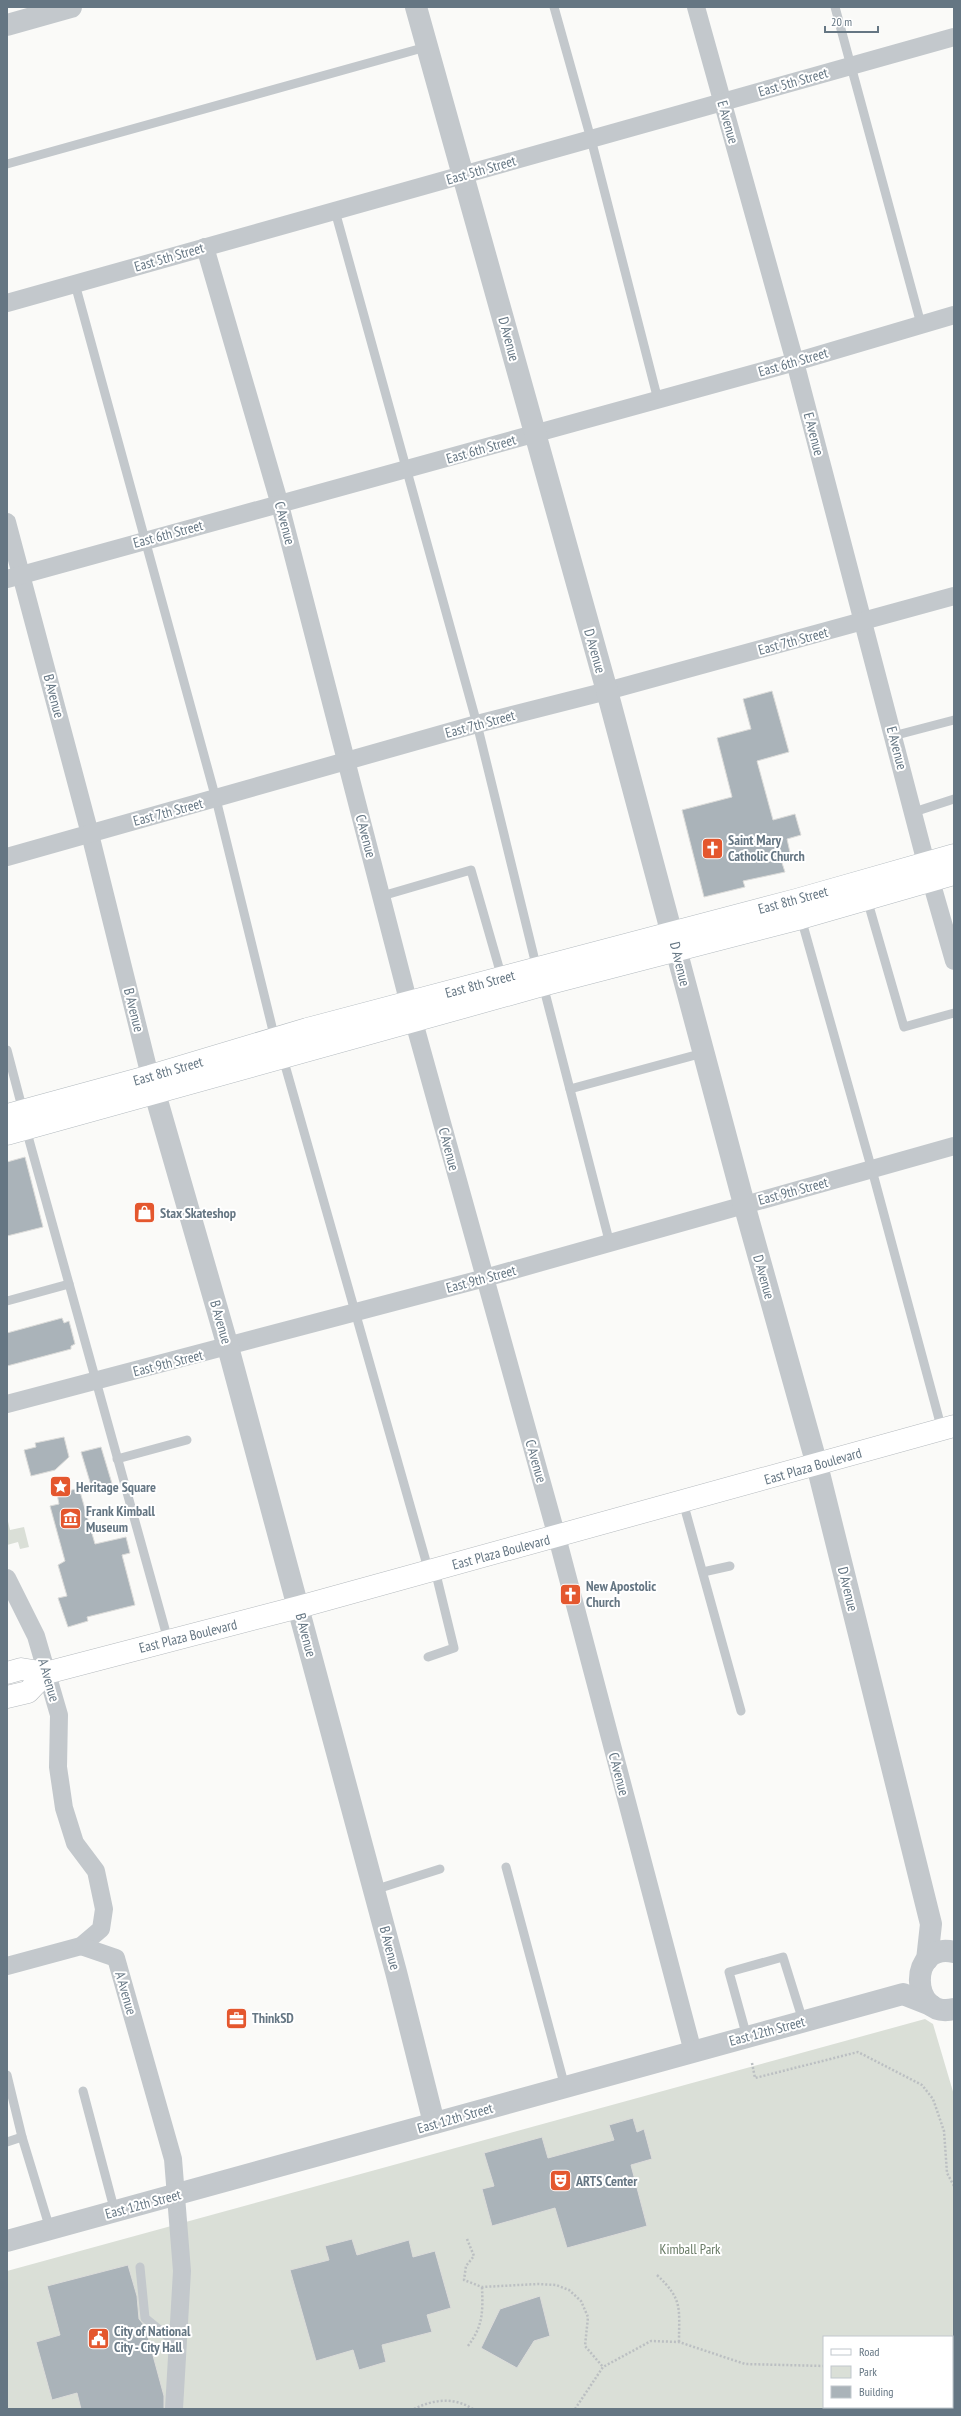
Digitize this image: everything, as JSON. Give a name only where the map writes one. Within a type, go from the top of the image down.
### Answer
[{"type":"main road","name":"East 8th Street","points":[[674,941],[801,918],[867,899],[929,872],[954,855]]},
{"type":"main road","name":"East 8th Street","points":[[16,1122],[153,1085],[279,1048],[929,872],[954,874]]},
{"type":"main road","name":"East 8th Street","points":[[412,1013],[502,978],[540,977]]},
{"type":"main road","name":"East Plaza Boulevard","points":[[7,1674],[21,1670],[46,1673],[299,1607],[817,1466],[948,1428]]},
{"type":"main road","points":[[7,1697],[28,1692],[46,1673]]},
{"type":"street","points":[[7,25],[71,7]]},
{"type":"street","name":"D Avenue","points":[[416,7],[607,691],[703,1053],[817,1466],[931,1924],[920,1989],[945,2011]]},
{"type":"street","name":"E Avenue","points":[[696,7],[795,362],[929,872],[954,961]]},
{"type":"street","name":"East 5th Street","points":[[7,303],[954,37]]},
{"type":"street","name":"C Avenue","points":[[205,247],[280,504],[412,1013],[557,1537],[693,2052]]},
{"type":"street","name":"East 6th Street","points":[[14,576],[795,362],[954,315]]},
{"type":"street","name":"B Avenue","points":[[7,522],[14,576],[90,834],[153,1085],[228,1347],[299,1607],[434,2123]]},
{"type":"street","name":"East 7th Street","points":[[7,857],[477,724],[607,691],[954,596]]},
{"type":"street","name":"East 9th Street","points":[[7,1404],[95,1380],[228,1347],[610,1244],[744,1204],[872,1170],[954,1146]]},
{"type":"street","name":"A Avenue","points":[[7,1578],[36,1636],[59,1715],[58,1768],[64,1808],[75,1843],[96,1870],[104,1909],[101,1929],[81,1946]]},
{"type":"street","name":"D Avenue","points":[[931,1924],[954,1952]]},
{"type":"street","points":[[7,1966],[81,1946]]},
{"type":"street","name":"A Avenue","points":[[81,1946],[116,1958],[173,2159],[182,2271],[179,2346],[174,2409]]},
{"type":"street","points":[[945,2011],[905,1994],[924,1965],[941,1952],[954,1952]]},
{"type":"street","name":"East 12th Street","points":[[7,2241],[905,1994]]},
{"type":"lane","points":[[554,7],[591,139],[658,400]]},
{"type":"lane","points":[[836,7],[921,324]]},
{"type":"lane","points":[[7,164],[426,47]]},
{"type":"lane","points":[[335,211],[405,470],[477,724],[540,977],[610,1244]]},
{"type":"lane","points":[[75,284],[216,799],[279,1048],[454,1648],[428,1657]]},
{"type":"lane","points":[[894,736],[954,720]]},
{"type":"lane","points":[[914,812],[954,799]]},
{"type":"lane","points":[[382,896],[470,870],[502,978]]},
{"type":"lane","points":[[867,899],[904,1027],[954,1014]]},
{"type":"lane","points":[[801,918],[872,1170],[948,1428]]},
{"type":"lane","points":[[7,1050],[16,1122],[69,1284],[168,1640]]},
{"type":"lane","points":[[570,1089],[703,1053]]},
{"type":"lane","points":[[7,1301],[69,1284]]},
{"type":"lane","points":[[117,1459],[187,1440]]},
{"type":"lane","points":[[683,1502],[741,1711]]},
{"type":"lane","points":[[703,1572],[730,1566]]},
{"type":"lane","points":[[506,1867],[566,2087]]},
{"type":"lane","points":[[374,1890],[440,1869]]},
{"type":"lane","points":[[747,2037],[729,1972],[783,1957],[803,2021]]},
{"type":"lane","points":[[7,2075],[22,2137],[50,2229]]},
{"type":"lane","points":[[83,2091],[115,2212]]},
{"type":"lane","points":[[7,2142],[22,2137]]},
{"type":"lane","points":[[140,2267],[145,2318],[179,2346]]},
{"type":"path","points":[[752,2063],[755,2078],[858,2052],[922,2085],[933,2099],[944,2131],[948,2173],[954,2186]]},
{"type":"path","points":[[467,2239],[474,2256],[466,2266],[464,2280],[482,2287],[538,2284],[556,2285],[569,2290],[581,2301],[588,2317],[585,2346],[603,2367]]},
{"type":"path","points":[[657,2275],[672,2289],[679,2302],[680,2342]]},
{"type":"path","points":[[468,2346],[478,2332],[481,2322],[482,2287]]},
{"type":"path","points":[[575,2409],[603,2367],[651,2341],[680,2342],[745,2364],[823,2366]]},
{"type":"path","points":[[414,2409],[426,2403],[444,2400],[463,2403],[474,2409]]},
{"type":"green space","points":[[7,1517],[10,1530],[24,1527],[29,1547],[20,1549],[18,1542],[7,1545]]},
{"type":"green space","name":"Kimball Park","points":[[925,2019],[933,2024],[954,2095],[954,2409],[7,2409],[7,2271]]},
{"type":"building","points":[[772,691],[789,752],[757,761],[773,820],[795,814],[801,835],[787,839],[791,857],[781,860],[785,872],[743,881],[745,887],[704,897],[682,810],[732,797],[717,738],[751,729],[743,699]]},
{"type":"building","points":[[25,1157],[43,1227],[7,1236],[7,1162]]},
{"type":"building","points":[[62,1318],[64,1323],[69,1321],[75,1344],[71,1346],[71,1349],[7,1366],[7,1333]]},
{"type":"building","points":[[64,1437],[69,1457],[55,1470],[31,1476],[24,1450],[36,1447],[35,1443]]},
{"type":"building","points":[[101,1447],[113,1487],[93,1492],[81,1452]]},
{"type":"building","points":[[79,1488],[95,1544],[126,1537],[130,1553],[122,1555],[135,1605],[87,1617],[88,1621],[68,1627],[58,1598],[67,1596],[58,1565],[65,1561],[50,1506],[59,1504],[57,1494]]},
{"type":"building","name":"ARTS Center","points":[[633,2118],[637,2132],[644,2129],[652,2159],[631,2165],[647,2226],[567,2248],[555,2208],[492,2226],[482,2189],[494,2186],[484,2153],[542,2137],[548,2158],[614,2140],[609,2125]]},
{"type":"building","points":[[352,2239],[357,2255],[409,2240],[413,2257],[435,2251],[451,2308],[427,2315],[432,2332],[382,2345],[386,2362],[359,2370],[353,2350],[316,2361],[290,2270],[329,2260],[325,2246]]},
{"type":"building","name":"City of National City - City Hall","points":[[128,2265],[137,2296],[139,2319],[145,2326],[164,2396],[164,2409],[81,2409],[77,2393],[52,2400],[36,2342],[60,2335],[47,2286]]},
{"type":"building","points":[[540,2296],[550,2336],[534,2341],[517,2368],[481,2348],[500,2309]]},
{"type":"place","name":"Saint Mary Catholic Church","points":[[713,848]]},
{"type":"place","name":"Stax Skateshop","points":[[145,1213]]},
{"type":"place","name":"Heritage Square","points":[[61,1487]]},
{"type":"place","name":"Frank Kimball Museum","points":[[70,1519]]},
{"type":"place","name":"New Apostolic Church","points":[[570,1594]]},
{"type":"place","name":"ThinkSD","points":[[236,2018]]},
{"type":"place","name":"ARTS Center","points":[[561,2181]]},
{"type":"place","name":"City of National City - City Hall","points":[[98,2339]]}]
